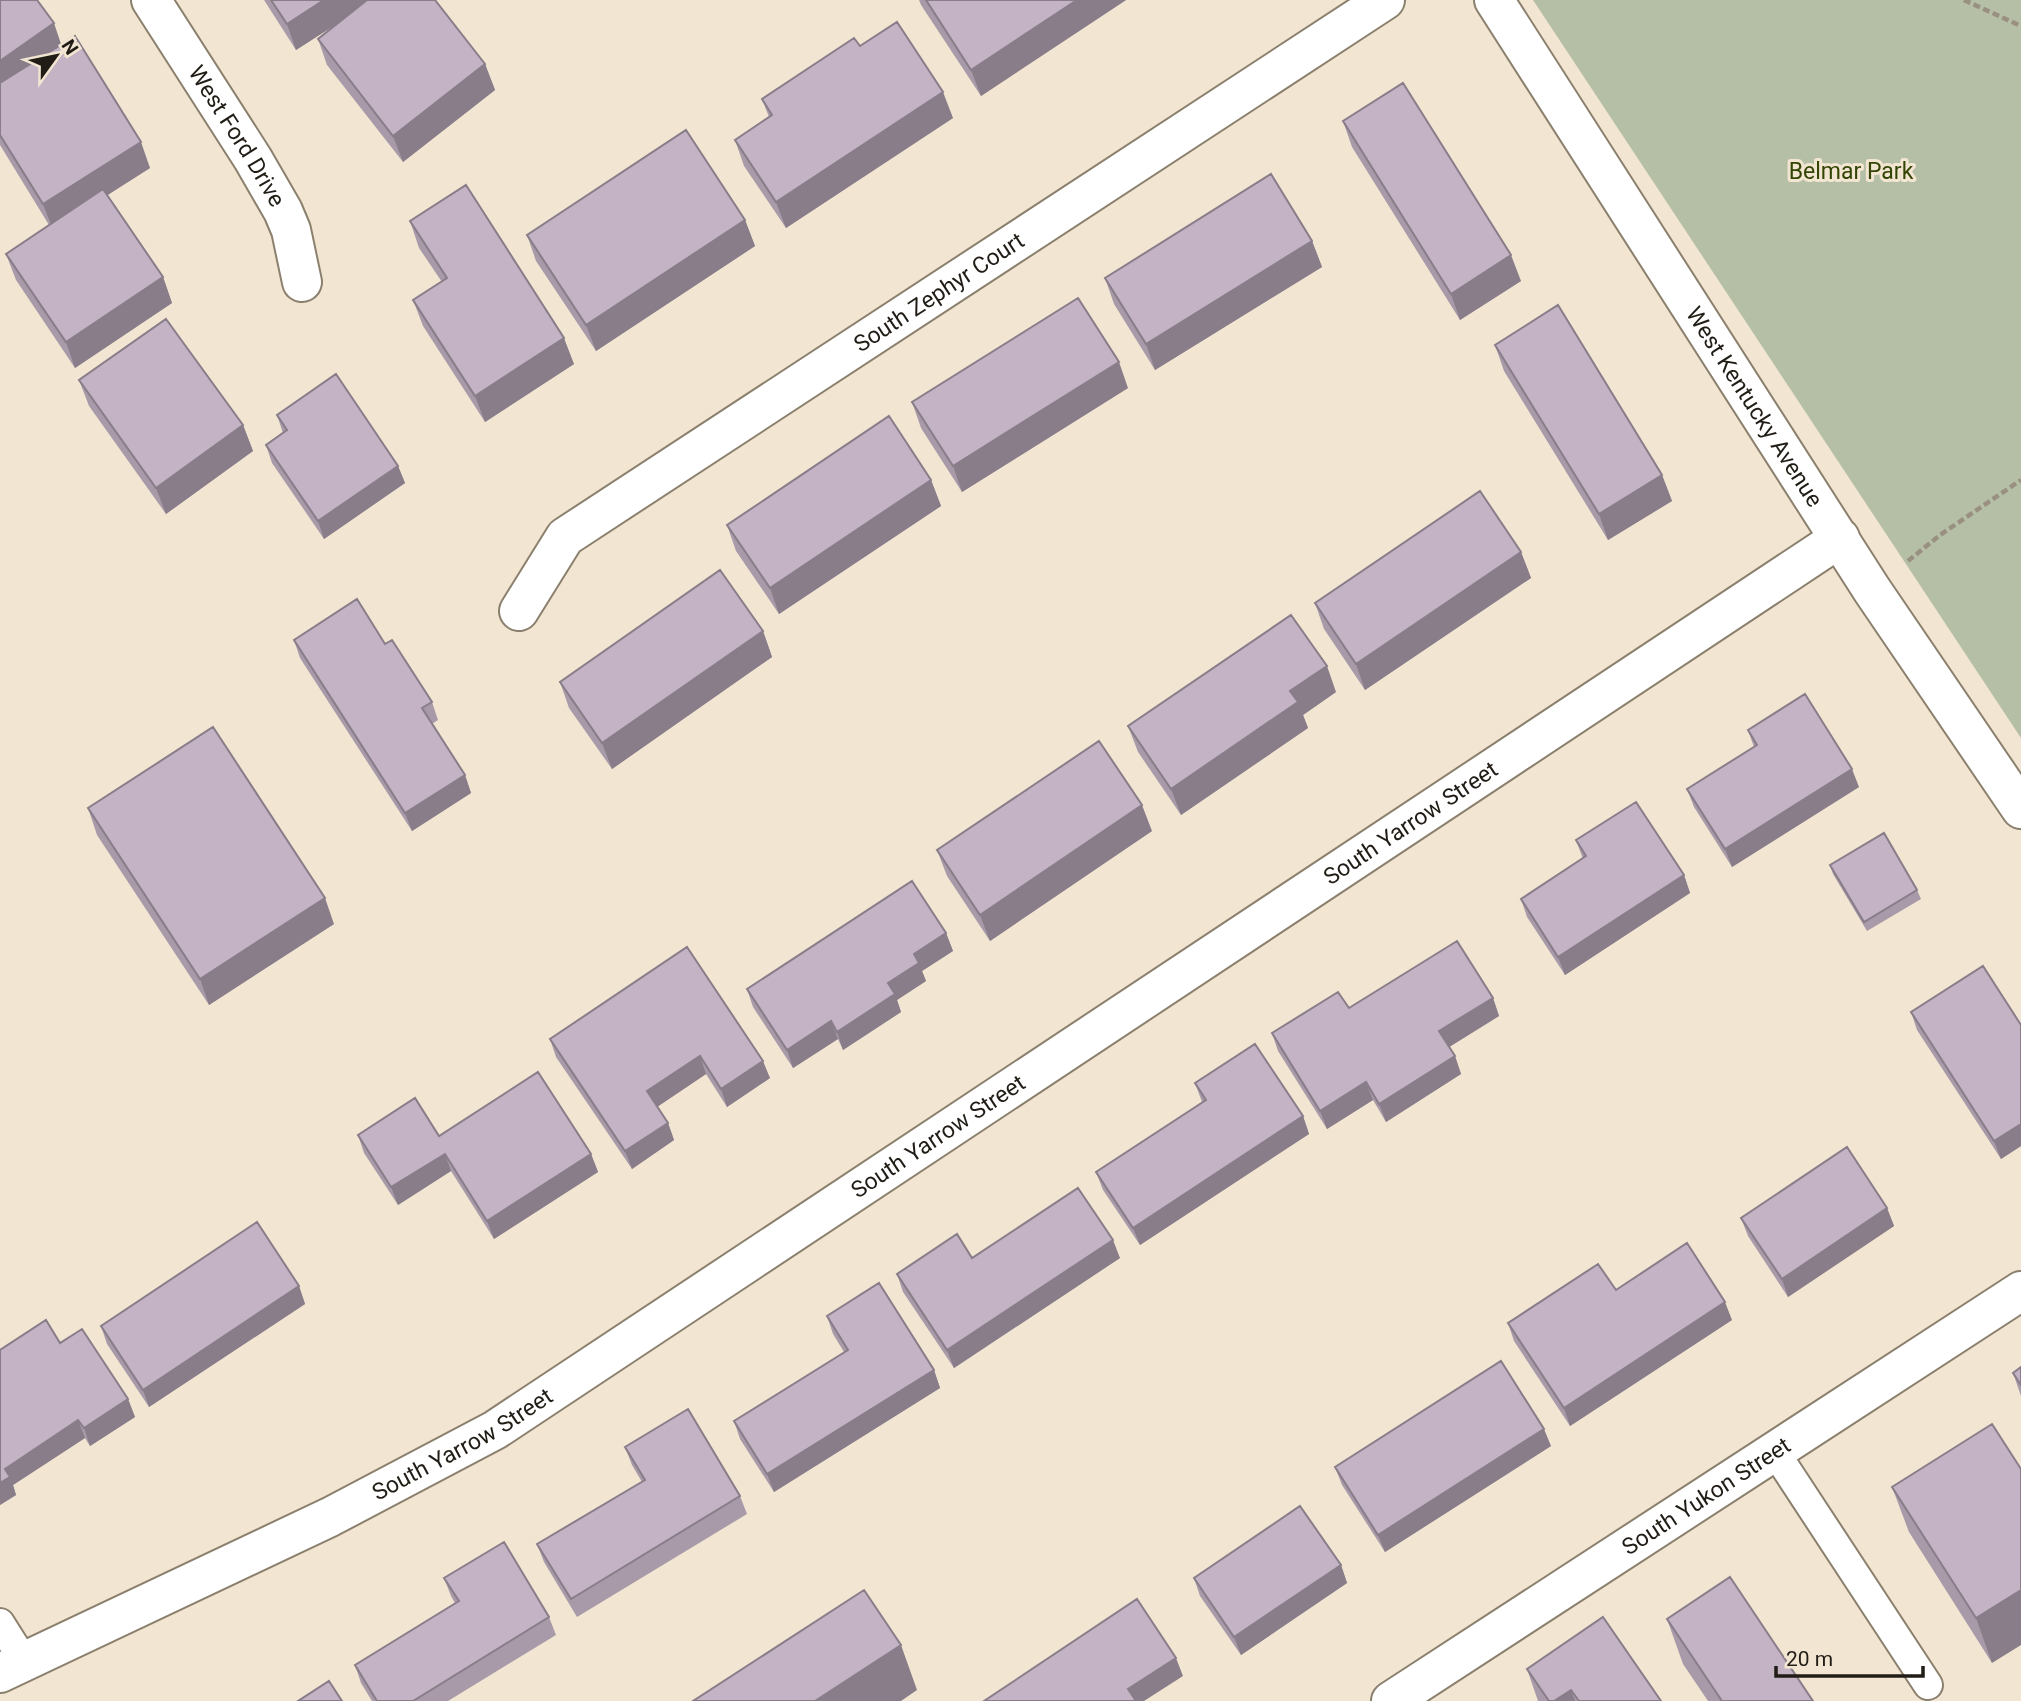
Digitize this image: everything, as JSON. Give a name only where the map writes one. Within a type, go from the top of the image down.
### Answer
[{"type":"street","name":"West Ford Drive","points":[[151,0],[253,159],[283,211],[291,230],[302,282]]},
{"type":"street","name":"South Zephyr Court","points":[[519,611],[565,537],[1385,0]]},
{"type":"street","name":"West Kentucky Avenue","points":[[1494,0],[1872,590],[2021,809]]},
{"type":"street","name":"South Yarrow Street","points":[[12,1667],[330,1517],[495,1430],[1840,538]]},
{"type":"street","name":"South Yukon Street","points":[[1391,1701],[2021,1291]]},
{"type":"lane","points":[[1775,1452],[1928,1685]]},
{"type":"lane","points":[[0,1623],[12,1667]]},
{"type":"path","points":[[1964,0],[2021,26]]},
{"type":"path","points":[[1872,590],[1940,536],[2021,480]]},
{"type":"green space","name":"Belmar Park","points":[[1533,0],[2021,0],[2021,738]]},
{"type":"building","points":[[0,0],[37,0],[54,23],[0,61]]},
{"type":"building","points":[[271,0],[324,0],[287,24]]},
{"type":"building","points":[[367,0],[435,0],[485,64],[393,136],[318,39]]},
{"type":"building","points":[[926,0],[1077,0],[971,70]]},
{"type":"building","points":[[897,22],[943,92],[776,202],[735,140],[772,115],[762,99],[854,38],[860,46]]},
{"type":"building","points":[[75,36],[141,142],[43,204],[0,135],[0,83]]},
{"type":"building","points":[[1403,83],[1511,255],[1451,294],[1343,121]]},
{"type":"building","points":[[686,130],[745,220],[586,325],[527,235]]},
{"type":"building","points":[[1271,174],[1312,241],[1146,344],[1105,278]]},
{"type":"building","points":[[466,185],[564,338],[475,396],[413,300],[447,278],[410,221]]},
{"type":"building","points":[[103,189],[163,277],[66,342],[6,254]]},
{"type":"building","points":[[1078,298],[1119,362],[953,466],[912,402]]},
{"type":"building","points":[[1558,305],[1662,475],[1599,514],[1495,345]]},
{"type":"building","points":[[166,319],[243,425],[156,488],[79,380]]},
{"type":"building","points":[[336,374],[398,466],[318,521],[266,445],[287,430],[277,415]]},
{"type":"building","points":[[889,416],[931,480],[770,588],[727,525]]},
{"type":"building","points":[[1480,491],[1521,552],[1356,664],[1315,603]]},
{"type":"building","points":[[720,570],[763,631],[602,743],[560,682]]},
{"type":"building","points":[[357,599],[385,644],[392,640],[432,702],[422,708],[465,775],[405,813],[294,640]]},
{"type":"building","points":[[1291,615],[1327,666],[1290,691],[1298,702],[1171,789],[1128,726]]},
{"type":"building","points":[[1805,694],[1852,769],[1725,849],[1687,789],[1757,745],[1748,730]]},
{"type":"building","points":[[213,727],[325,898],[200,979],[88,808]]},
{"type":"building","points":[[1099,741],[1142,805],[980,915],[937,850]]},
{"type":"building","points":[[1636,802],[1684,875],[1558,957],[1521,899],[1586,856],[1576,840]]},
{"type":"building","points":[[1884,833],[1917,890],[1864,922],[1830,865]]},
{"type":"building","points":[[912,881],[946,933],[914,954],[919,963],[888,983],[895,994],[837,1032],[831,1021],[787,1050],[747,989]]},
{"type":"building","points":[[1457,941],[1493,998],[1439,1031],[1455,1056],[1379,1104],[1366,1082],[1320,1111],[1272,1033],[1338,992],[1349,1008]]},
{"type":"building","points":[[687,947],[763,1061],[721,1089],[700,1056],[647,1091],[668,1123],[625,1151],[550,1039]]},
{"type":"building","points":[[1983,966],[2021,1025],[2021,1124],[1994,1141],[1911,1012]]},
{"type":"building","points":[[1255,1044],[1303,1116],[1133,1228],[1096,1172],[1206,1100],[1195,1083]]},
{"type":"building","points":[[538,1072],[591,1154],[487,1221],[445,1154],[391,1187],[358,1135],[415,1098],[439,1136]]},
{"type":"building","points":[[1847,1147],[1887,1208],[1782,1279],[1741,1218]]},
{"type":"building","points":[[1078,1188],[1113,1240],[947,1350],[897,1274],[957,1234],[972,1258]]},
{"type":"building","points":[[257,1222],[299,1286],[143,1390],[101,1326]]},
{"type":"building","points":[[1687,1243],[1725,1302],[1564,1408],[1508,1323],[1598,1264],[1616,1290]]},
{"type":"building","points":[[879,1283],[934,1370],[767,1474],[734,1421],[848,1350],[827,1316]]},
{"type":"building","points":[[46,1320],[60,1343],[82,1329],[128,1399],[84,1428],[78,1420],[5,1469],[10,1477],[0,1483],[0,1350]]},
{"type":"building","points":[[1501,1361],[1544,1429],[1378,1535],[1335,1467]]},
{"type":"building","points":[[2021,1367],[2021,1385],[2013,1373]]},
{"type":"building","points":[[688,1409],[740,1496],[571,1599],[537,1544],[645,1480],[625,1447]]},
{"type":"building","points":[[1992,1424],[2021,1469],[2021,1590],[1976,1618],[1892,1487]]},
{"type":"building","points":[[1300,1506],[1341,1565],[1234,1637],[1194,1578]]},
{"type":"building","points":[[504,1542],[549,1617],[413,1701],[377,1701],[355,1665],[459,1601],[444,1578]]},
{"type":"building","points":[[1730,1577],[1813,1701],[1722,1701],[1667,1619]]},
{"type":"building","points":[[864,1590],[901,1645],[815,1701],[693,1701]]},
{"type":"building","points":[[1137,1599],[1176,1658],[1128,1689],[1136,1701],[984,1701]]},
{"type":"building","points":[[1603,1617],[1661,1701],[1579,1701],[1571,1690],[1554,1701],[1549,1701],[1527,1669]]},
{"type":"building","points":[[329,1681],[342,1701],[298,1701]]}]
